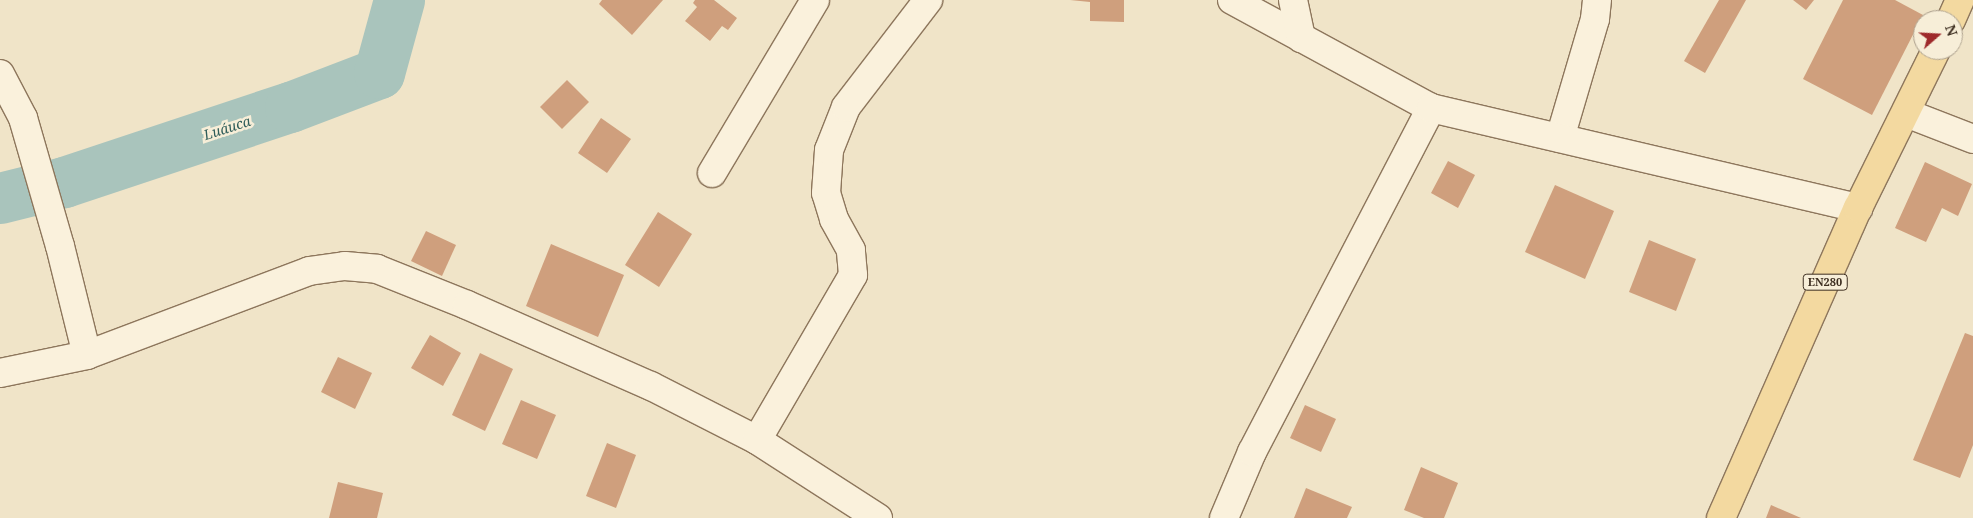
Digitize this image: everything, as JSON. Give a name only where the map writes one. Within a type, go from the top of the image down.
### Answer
[{"type":"main road","name":"EN280","points":[[1721,518],[1858,208],[1931,60]]},
{"type":"street","points":[[712,173],[815,0]]},
{"type":"street","points":[[757,440],[852,275],[851,250],[834,219],[826,193],[829,150],[846,107],[928,0]]},
{"type":"street","points":[[1232,0],[1431,108],[1858,208]]},
{"type":"street","points":[[1293,0],[1301,38]]},
{"type":"street","points":[[1560,138],[1596,10]]},
{"type":"street","points":[[0,74],[23,118],[60,246],[87,355]]},
{"type":"street","points":[[1224,518],[1252,452],[1431,108]]},
{"type":"street","points":[[1906,113],[1973,138]]},
{"type":"street","points":[[0,373],[87,355],[309,271],[345,266],[377,269],[467,304],[651,386],[757,440],[878,518]]},
{"type":"building","points":[[602,0],[663,0],[632,35],[599,4]]},
{"type":"building","points":[[695,0],[714,0],[737,18],[728,30],[722,26],[710,41],[685,21],[697,7],[693,3]]},
{"type":"building","points":[[1070,0],[1124,0],[1124,22],[1090,21],[1090,2]]},
{"type":"building","points":[[1719,0],[1746,0],[1705,73],[1684,61]]},
{"type":"building","points":[[1793,0],[1814,0],[1806,10]]},
{"type":"building","points":[[1843,0],[1895,0],[1914,10],[1913,35],[1872,115],[1803,79]]},
{"type":"building","points":[[567,80],[589,102],[562,129],[540,107]]},
{"type":"building","points":[[601,118],[631,139],[607,173],[578,153]]},
{"type":"building","points":[[1448,161],[1475,175],[1458,208],[1431,193]]},
{"type":"building","points":[[1925,162],[1972,184],[1958,216],[1942,208],[1926,242],[1895,228]]},
{"type":"building","points":[[1555,185],[1614,211],[1585,279],[1525,252]]},
{"type":"building","points":[[658,212],[692,234],[659,287],[625,265]]},
{"type":"building","points":[[426,231],[456,245],[442,276],[411,261]]},
{"type":"building","points":[[1649,240],[1696,259],[1676,311],[1629,292]]},
{"type":"building","points":[[551,244],[624,275],[598,337],[526,306]]},
{"type":"building","points":[[1965,333],[1973,336],[1973,445],[1960,478],[1913,460]]},
{"type":"building","points":[[430,335],[461,353],[443,386],[411,368]]},
{"type":"building","points":[[480,353],[513,369],[485,431],[452,415]]},
{"type":"building","points":[[338,357],[372,373],[355,409],[321,392]]},
{"type":"building","points":[[521,400],[556,415],[537,459],[502,444]]},
{"type":"building","points":[[1305,405],[1336,419],[1321,452],[1290,438]]},
{"type":"building","points":[[607,443],[636,455],[616,508],[586,496]]},
{"type":"building","points":[[1421,467],[1458,483],[1444,518],[1424,518],[1404,510]]},
{"type":"building","points":[[338,482],[383,493],[377,518],[329,518]]},
{"type":"building","points":[[1306,488],[1352,507],[1347,518],[1294,518]]},
{"type":"building","points":[[1771,505],[1801,518],[1766,518]]},
{"type":"waterway","name":"Luáuca","points":[[0,198],[64,182],[290,107],[379,73],[399,0]]}]
